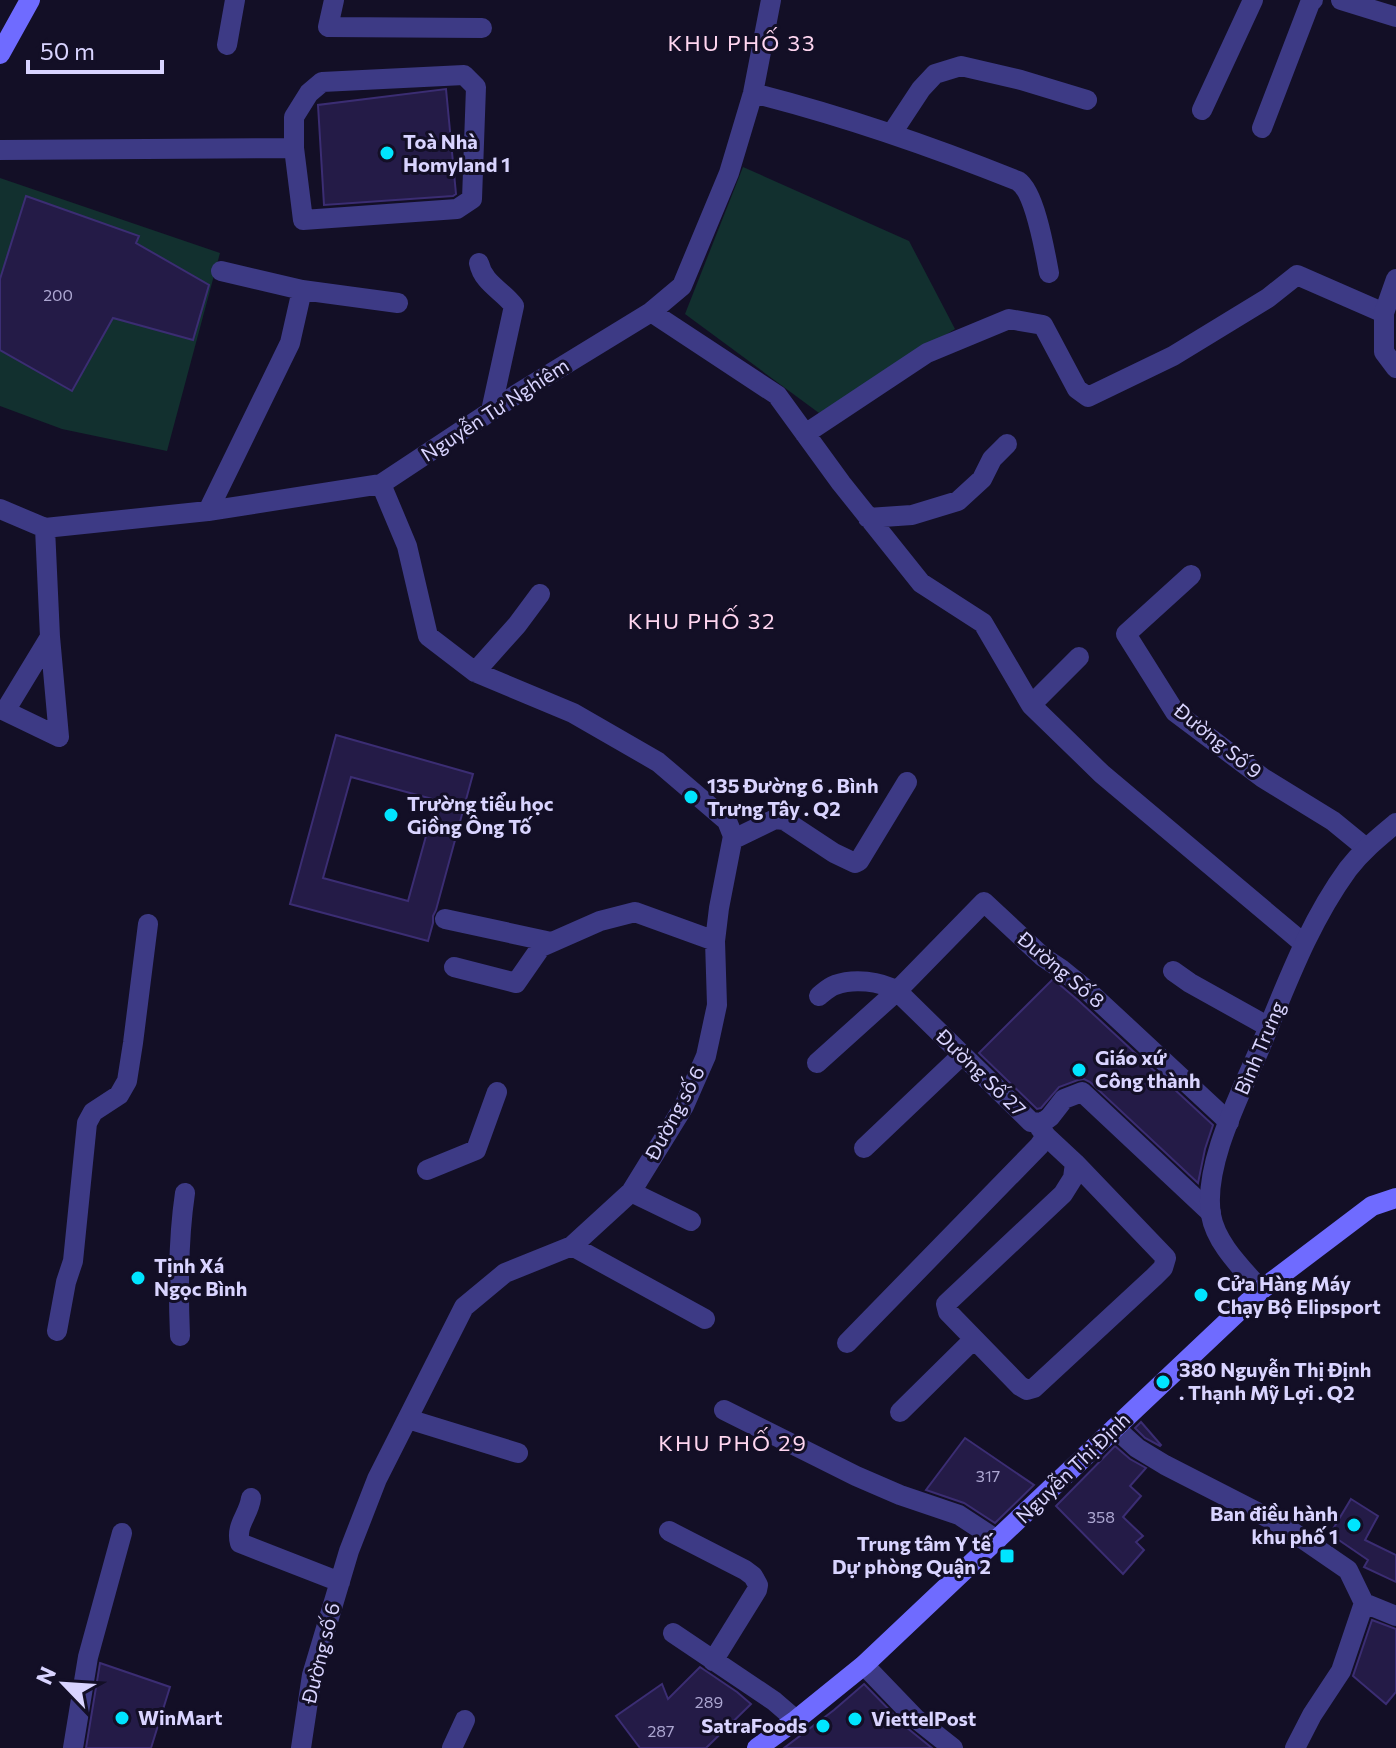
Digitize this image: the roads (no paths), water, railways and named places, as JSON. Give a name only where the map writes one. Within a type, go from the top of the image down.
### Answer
[{"type":"main road","points":[[2,45],[30,0]]},
{"type":"main road","name":"Nguyễn Thị Định","points":[[757,1748],[864,1665],[1261,1290],[1372,1206],[1396,1198]]},
{"type":"street","points":[[227,45],[235,0]]},
{"type":"street","points":[[334,0],[328,27],[482,28]]},
{"type":"street","name":"Nguyễn Tư Nghiêm","points":[[0,509],[45,528],[208,511],[381,484],[491,411],[651,312],[682,286],[729,173],[753,93],[771,0]]},
{"type":"street","points":[[1202,110],[1253,0]]},
{"type":"street","points":[[1262,128],[1313,0]]},
{"type":"street","points":[[1341,0],[1396,17]]},
{"type":"street","points":[[892,133],[921,89],[935,74],[961,66],[1087,100]]},
{"type":"street","points":[[464,75],[476,87],[472,199],[457,209],[303,220],[294,148],[294,117],[309,93],[322,82],[464,75]]},
{"type":"street","points":[[753,93],[892,133],[980,164],[1024,185],[1038,223],[1049,273]]},
{"type":"street","points":[[0,150],[294,148]]},
{"type":"street","points":[[479,263],[483,275],[514,306],[491,411]]},
{"type":"street","points":[[221,271],[302,290],[398,303]]},
{"type":"street","points":[[805,434],[927,353],[1009,319],[1043,325],[1077,389],[1088,397],[1173,356],[1268,298],[1297,275],[1384,313]]},
{"type":"street","points":[[1396,279],[1384,313],[1384,352],[1396,368]]},
{"type":"street","points":[[208,511],[290,343],[302,290]]},
{"type":"street","points":[[651,312],[777,395],[868,518],[921,583],[983,623],[1031,705],[1102,774],[1303,943]]},
{"type":"street","points":[[868,518],[912,515],[958,501],[982,479],[992,459],[1007,444]]},
{"type":"street","points":[[381,484],[407,546],[428,636],[475,672],[573,713],[658,762],[727,821],[733,836],[738,837],[775,819],[784,820],[855,863],[907,782]]},
{"type":"street","points":[[45,528],[50,637]]},
{"type":"street","name":"Đường Số 9","points":[[1191,575],[1126,634],[1175,712],[1263,778],[1333,821],[1366,848]]},
{"type":"street","points":[[475,672],[540,594]]},
{"type":"street","points":[[1031,705],[1079,657]]},
{"type":"street","name":"Bình Trưng","points":[[1261,1290],[1214,1229],[1210,1190],[1215,1160],[1303,943],[1348,870],[1366,848],[1396,823]]},
{"type":"street","name":"Đường số 6","points":[[301,1748],[312,1675],[349,1551],[377,1479],[464,1307],[505,1273],[572,1246],[631,1192],[684,1106],[706,1056],[717,1005],[715,941],[733,836]]},
{"type":"street","name":"Đường Số 8","points":[[897,991],[984,902],[1043,957],[1088,991],[1229,1122]]},
{"type":"street","points":[[454,967],[516,983],[541,947],[600,921],[635,912],[715,941]]},
{"type":"street","points":[[445,919],[551,942]]},
{"type":"street","points":[[57,1331],[73,1261],[87,1123],[93,1112],[119,1095],[127,1081],[148,924]]},
{"type":"street","points":[[1173,971],[1269,1027]]},
{"type":"street","points":[[817,1063],[897,991],[886,985],[856,981],[837,984],[819,996]]},
{"type":"street","name":"Đường Số 27","points":[[897,991],[1031,1122],[1041,1129],[1042,1123],[1064,1099],[1082,1092],[1211,1213]]},
{"type":"street","points":[[864,1148],[962,1055]]},
{"type":"street","points":[[427,1170],[476,1150],[497,1092]]},
{"type":"street","points":[[847,1343],[1012,1175],[1041,1129],[1075,1163],[1166,1258],[1163,1268],[1034,1388],[1027,1390],[1020,1386],[948,1312],[946,1304],[1063,1194],[1073,1178],[1075,1163]]},
{"type":"street","points":[[631,1192],[691,1221]]},
{"type":"street","points":[[180,1336],[178,1276],[185,1193]]},
{"type":"street","points":[[572,1246],[705,1319]]},
{"type":"street","points":[[900,1412],[974,1339]]},
{"type":"street","points":[[724,1410],[856,1476],[959,1515],[997,1540]]},
{"type":"street","points":[[408,1419],[518,1453]]},
{"type":"street","points":[[1115,1428],[1137,1448],[1284,1526],[1348,1570],[1364,1603],[1396,1616]]},
{"type":"street","points":[[251,1498],[238,1528],[240,1543],[340,1582]]},
{"type":"street","points":[[669,1531],[745,1570],[758,1585],[713,1661]]},
{"type":"street","points":[[73,1748],[88,1657],[122,1533]]},
{"type":"street","points":[[1295,1748],[1341,1671],[1364,1603]]},
{"type":"street","points":[[673,1633],[774,1701],[796,1720]]},
{"type":"street","points":[[864,1665],[915,1718],[953,1748]]},
{"type":"street","points":[[452,1748],[465,1720]]},
{"type":"place","name":"Toà Nhà Homyland 1","points":[[387,153]]},
{"type":"place","name":"135 Đường 6 . Bình Trưng Tây . Q2","points":[[691,797]]},
{"type":"place","name":"Trường tiểu học Giồng Ông Tố","points":[[391,815]]},
{"type":"place","name":"Giáo xứ Công thành","points":[[1079,1070]]},
{"type":"place","name":"Tịnh Xá Ngọc Bình","points":[[138,1278]]},
{"type":"place","name":"Cửa Hàng Máy Chạy Bộ Elipsport","points":[[1201,1295]]},
{"type":"place","name":"380 Nguyễn Thị Định . Thạnh Mỹ Lợi . Q2","points":[[1163,1382]]},
{"type":"place","name":"Ban điều hành khu phố 1","points":[[1354,1525]]},
{"type":"place","name":"Trung tâm Y tế Dự phòng Quận 2","points":[[1007,1556]]},
{"type":"place","name":"WinMart","points":[[122,1718]]},
{"type":"place","name":"ViettelPost","points":[[855,1719]]},
{"type":"place","name":"SatraFoods","points":[[823,1726]]},
{"type":"district","name":"KHU PHỐ 33","points":[[742,43]]},
{"type":"district","name":"KHU PHỐ 32","points":[[702,621]]},
{"type":"district","name":"KHU PHỐ 29","points":[[733,1443]]}]
